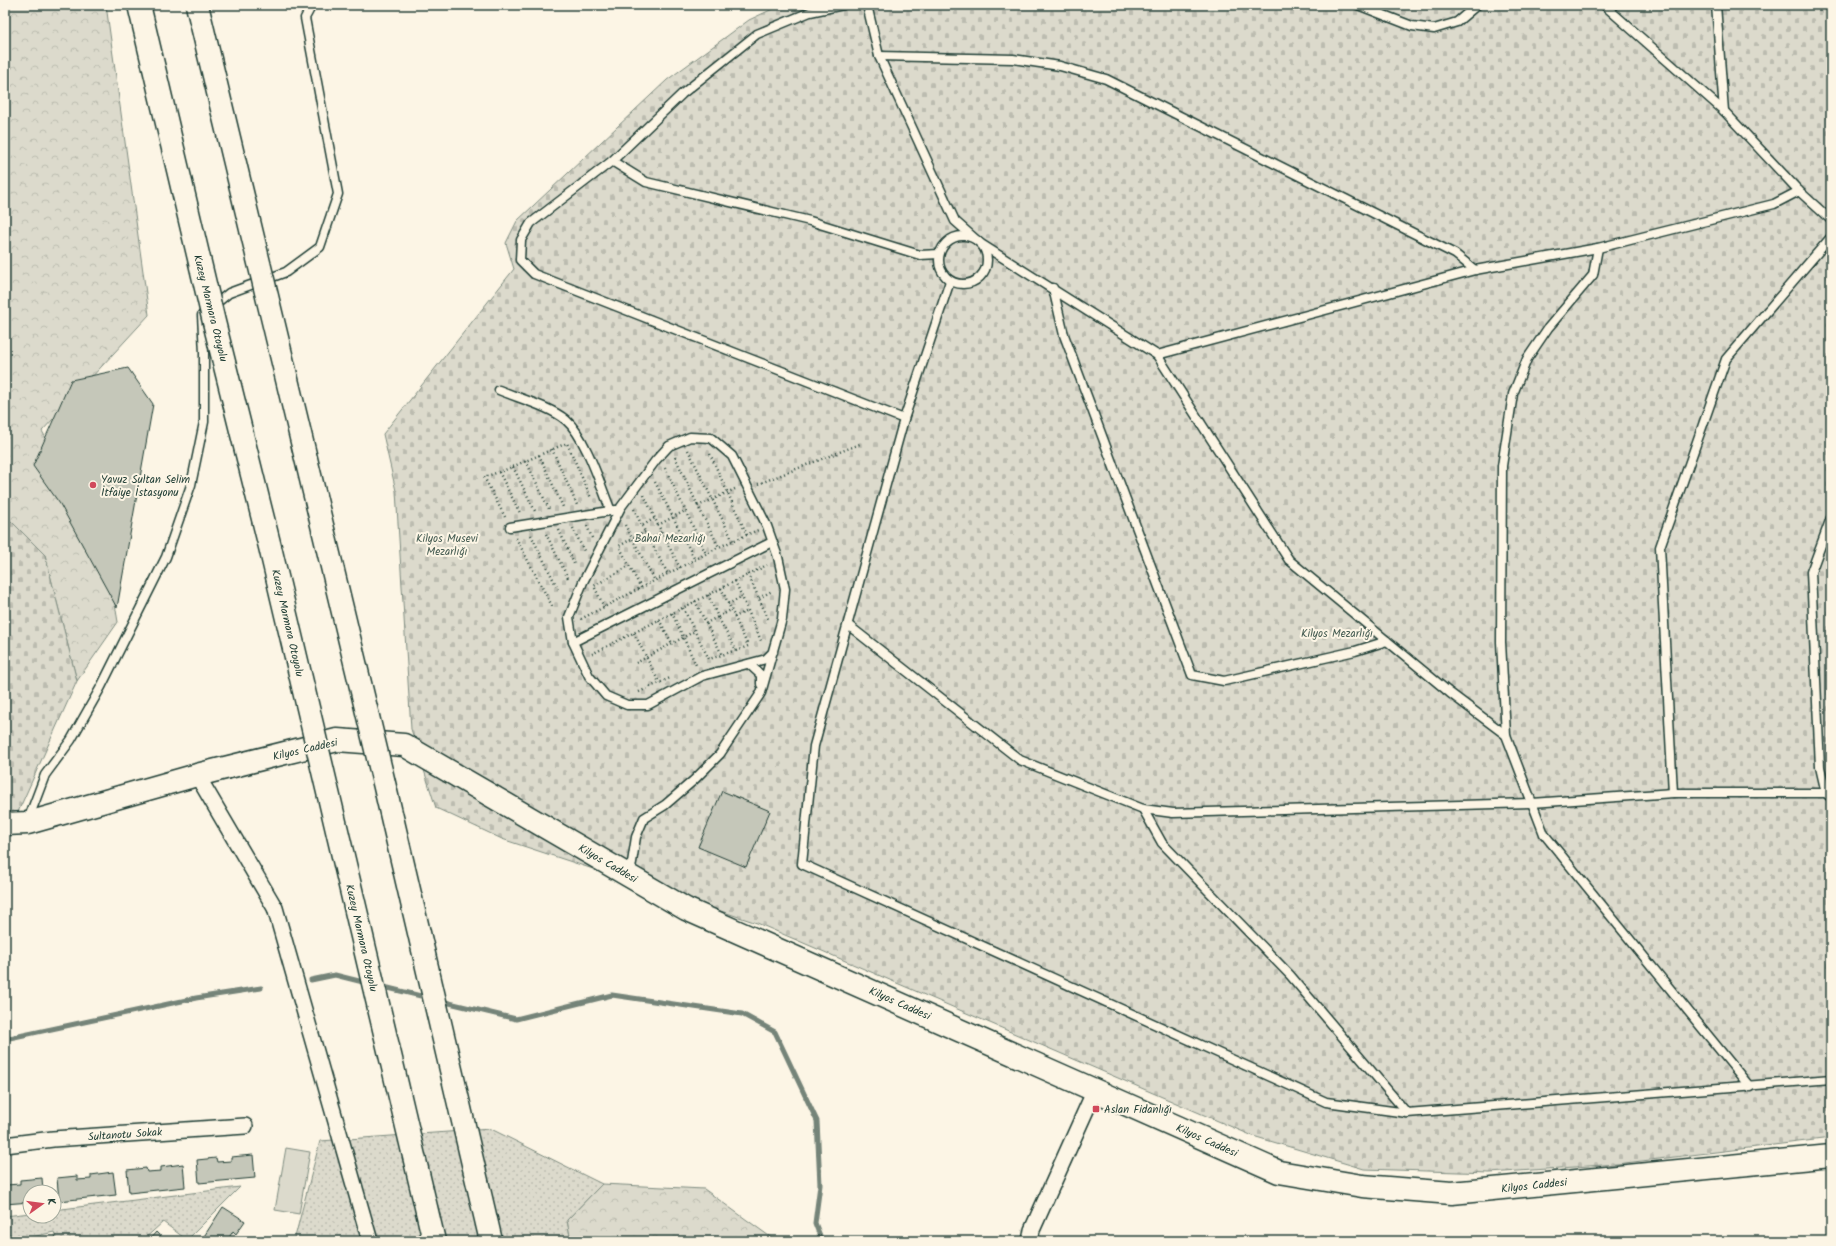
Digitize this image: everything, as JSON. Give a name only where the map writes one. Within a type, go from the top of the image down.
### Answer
[{"type":"main road","name":"Kuzey Marmara Otoyolu","points":[[139,5],[214,322],[270,547],[434,1241]]},
{"type":"main road","points":[[197,5],[384,783],[491,1241]]},
{"type":"main road","name":"Kilyos Caddesi","points":[[5,824],[28,823],[198,775],[337,740],[404,745],[686,909],[1279,1172],[1370,1186],[1452,1194],[1831,1156]]},
{"type":"street","points":[[198,775],[275,908],[370,1241]]},
{"type":"street","points":[[1030,1241],[1032,1230],[1095,1090]]},
{"type":"street","name":"Sultanotu Sokak","points":[[5,1145],[53,1139],[245,1126]]},
{"type":"lane","points":[[28,823],[45,775],[71,740],[101,687],[166,557],[191,484],[204,422],[204,353],[202,315],[229,293],[286,272],[320,247],[338,194],[305,18],[312,5]]},
{"type":"lane","points":[[843,5],[810,12],[757,34],[682,94],[612,161],[531,223],[521,240],[520,260],[534,274],[904,419]]},
{"type":"lane","points":[[867,5],[879,56],[955,221],[981,244],[986,252],[986,268],[982,275],[969,284],[960,284],[950,281],[942,273],[939,266],[939,254],[943,245],[958,236],[967,237],[981,244],[1053,288],[1157,354],[1289,560],[1450,694],[1506,735]]},
{"type":"lane","points":[[1358,5],[1412,26],[1434,29],[1457,22],[1477,5]]},
{"type":"lane","points":[[1604,5],[1724,111],[1799,191],[1831,220]]},
{"type":"lane","points":[[1716,5],[1724,111]]},
{"type":"lane","points":[[879,56],[1013,59],[1060,66],[1106,79],[1455,254],[1475,270]]},
{"type":"lane","points":[[612,161],[646,182],[810,221],[920,255],[939,254]]},
{"type":"lane","points":[[1157,354],[1475,270],[1598,248],[1774,204],[1799,191]]},
{"type":"lane","points":[[1673,793],[1660,547],[1726,359],[1831,237]]},
{"type":"lane","points":[[1598,248],[1593,275],[1548,328],[1527,359],[1513,394],[1502,466],[1501,642],[1506,735],[1544,834],[1750,1087]]},
{"type":"lane","points":[[950,281],[904,419],[814,746],[802,864],[1326,1102],[1407,1113],[1750,1087],[1831,1079]]},
{"type":"lane","points":[[1053,288],[1064,335],[1192,675],[1224,681],[1355,651],[1387,641]]},
{"type":"lane","points":[[499,390],[542,407],[567,421],[581,440],[616,511]]},
{"type":"lane","points":[[630,876],[636,837],[644,818],[665,805],[720,754],[761,693],[782,619],[785,589],[778,559],[767,526],[732,456],[711,438],[690,438],[670,446],[659,456],[616,511],[583,582],[569,618],[573,642],[581,660],[589,676],[606,696],[627,705],[648,705],[702,676],[749,664],[771,654]]},
{"type":"lane","points":[[510,527],[616,511]]},
{"type":"lane","points":[[848,625],[1020,760],[1143,809],[1173,813],[1532,803],[1673,793],[1829,795],[1820,767],[1811,572],[1831,518]]},
{"type":"lane","points":[[573,642],[772,542]]},
{"type":"lane","points":[[749,664],[761,675],[761,693]]},
{"type":"lane","points":[[1143,809],[1162,843],[1290,975],[1407,1113]]},
{"type":"path","points":[[703,437],[747,535]]},
{"type":"path","points":[[684,440],[733,541]]},
{"type":"path","points":[[552,606],[484,477],[505,470],[567,443],[598,514]]},
{"type":"path","points":[[698,506],[727,492],[860,444]]},
{"type":"path","points":[[670,446],[719,548]]},
{"type":"path","points":[[552,449],[592,538]]},
{"type":"path","points":[[539,455],[584,551]]},
{"type":"path","points":[[659,456],[706,554]]},
{"type":"path","points":[[649,470],[672,518],[695,560]]},
{"type":"path","points":[[638,483],[680,568]]},
{"type":"path","points":[[628,497],[668,574]]},
{"type":"path","points":[[616,511],[633,538],[655,581]]},
{"type":"path","points":[[658,525],[686,511]]},
{"type":"path","points":[[642,526],[655,518]]},
{"type":"path","points":[[570,625],[706,554],[767,526]]},
{"type":"path","points":[[641,588],[619,546],[646,532]]},
{"type":"path","points":[[650,539],[662,532]]},
{"type":"path","points":[[581,660],[778,559]]},
{"type":"path","points":[[604,607],[594,586],[630,566]]},
{"type":"path","points":[[748,574],[777,639]]},
{"type":"path","points":[[735,581],[748,611],[771,654]]},
{"type":"path","points":[[690,668],[709,659],[748,646],[721,588]]},
{"type":"path","points":[[708,595],[736,650],[740,666]]},
{"type":"path","points":[[728,604],[742,597]]},
{"type":"path","points":[[695,601],[722,655]]},
{"type":"path","points":[[683,608],[709,659]]},
{"type":"path","points":[[706,623],[731,610]]},
{"type":"path","points":[[734,617],[748,611]]},
{"type":"path","points":[[672,613],[696,665]]},
{"type":"path","points":[[659,620],[672,643]]},
{"type":"path","points":[[636,663],[695,631]]},
{"type":"path","points":[[634,633],[660,682]]},
{"type":"path","points":[[633,695],[672,677]]},
{"type":"green space","points":[[5,5],[106,5],[149,315],[42,431],[105,545],[118,622],[77,681],[45,555],[5,515]]},
{"type":"green space","name":"Kilyos Mezarlığı","points":[[781,5],[1831,5],[1831,1138],[1617,1164],[1490,1173],[1364,1169],[1253,1136],[757,923],[502,839],[436,808],[411,729],[396,491],[383,434],[514,269],[506,243],[517,221],[667,80],[749,20]]},
{"type":"green space","points":[[5,515],[45,555],[77,681],[18,812],[5,813]]},
{"type":"green space","points":[[491,1129],[602,1184],[567,1220],[571,1241],[294,1241],[320,1141]]},
{"type":"green space","points":[[286,1148],[310,1152],[299,1214],[275,1210]]},
{"type":"green space","points":[[602,1184],[704,1189],[776,1241],[571,1241],[567,1220]]},
{"type":"green space","points":[[240,1187],[187,1240],[163,1222],[142,1241],[57,1241],[54,1232],[15,1241],[5,1241],[5,1216],[22,1214],[22,1224],[62,1224],[62,1209]]},
{"type":"building","name":"Yavuz Sultan Selim İtfaiye İstasyonu","points":[[128,368],[153,404],[117,608],[60,504],[33,466],[71,380]]},
{"type":"building","points":[[722,791],[770,811],[746,867],[698,847]]},
{"type":"building","points":[[253,1155],[255,1178],[199,1183],[197,1160],[216,1158],[217,1162],[231,1161],[231,1157]]},
{"type":"building","points":[[183,1164],[185,1187],[129,1193],[127,1170],[146,1168],[147,1172],[161,1171],[161,1167]]},
{"type":"building","points":[[113,1172],[116,1195],[62,1201],[62,1184],[58,1184],[57,1178],[77,1176],[77,1180],[91,1179],[91,1175]]},
{"type":"building","points":[[42,1178],[42,1184],[22,1184],[22,1203],[5,1204],[5,1181],[6,1185],[20,1184],[20,1180]]},
{"type":"building","points":[[223,1207],[245,1221],[236,1234],[233,1231],[227,1241],[201,1241]]},
{"type":"building","points":[[156,1232],[165,1241],[148,1241]]},
{"type":"waterway","points":[[311,980],[335,975],[367,983]]},
{"type":"waterway","points":[[380,986],[429,998]]},
{"type":"waterway","points":[[5,1039],[196,998],[261,988]]},
{"type":"waterway","points":[[441,1001],[516,1019],[612,995],[742,1014],[775,1032],[817,1121],[820,1185],[815,1223],[822,1241]]},
{"type":"place","name":"Yavuz Sultan Selim İtfaiye İstasyonu","points":[[93,485]]},
{"type":"place","name":"Aslan Fidanlığı","points":[[1096,1109]]},
{"type":"park label","name":"Bahai Mezarlığı","points":[[670,538]]},
{"type":"park label","name":"Kilyos Musevi Mezarlığı","points":[[447,544]]}]
